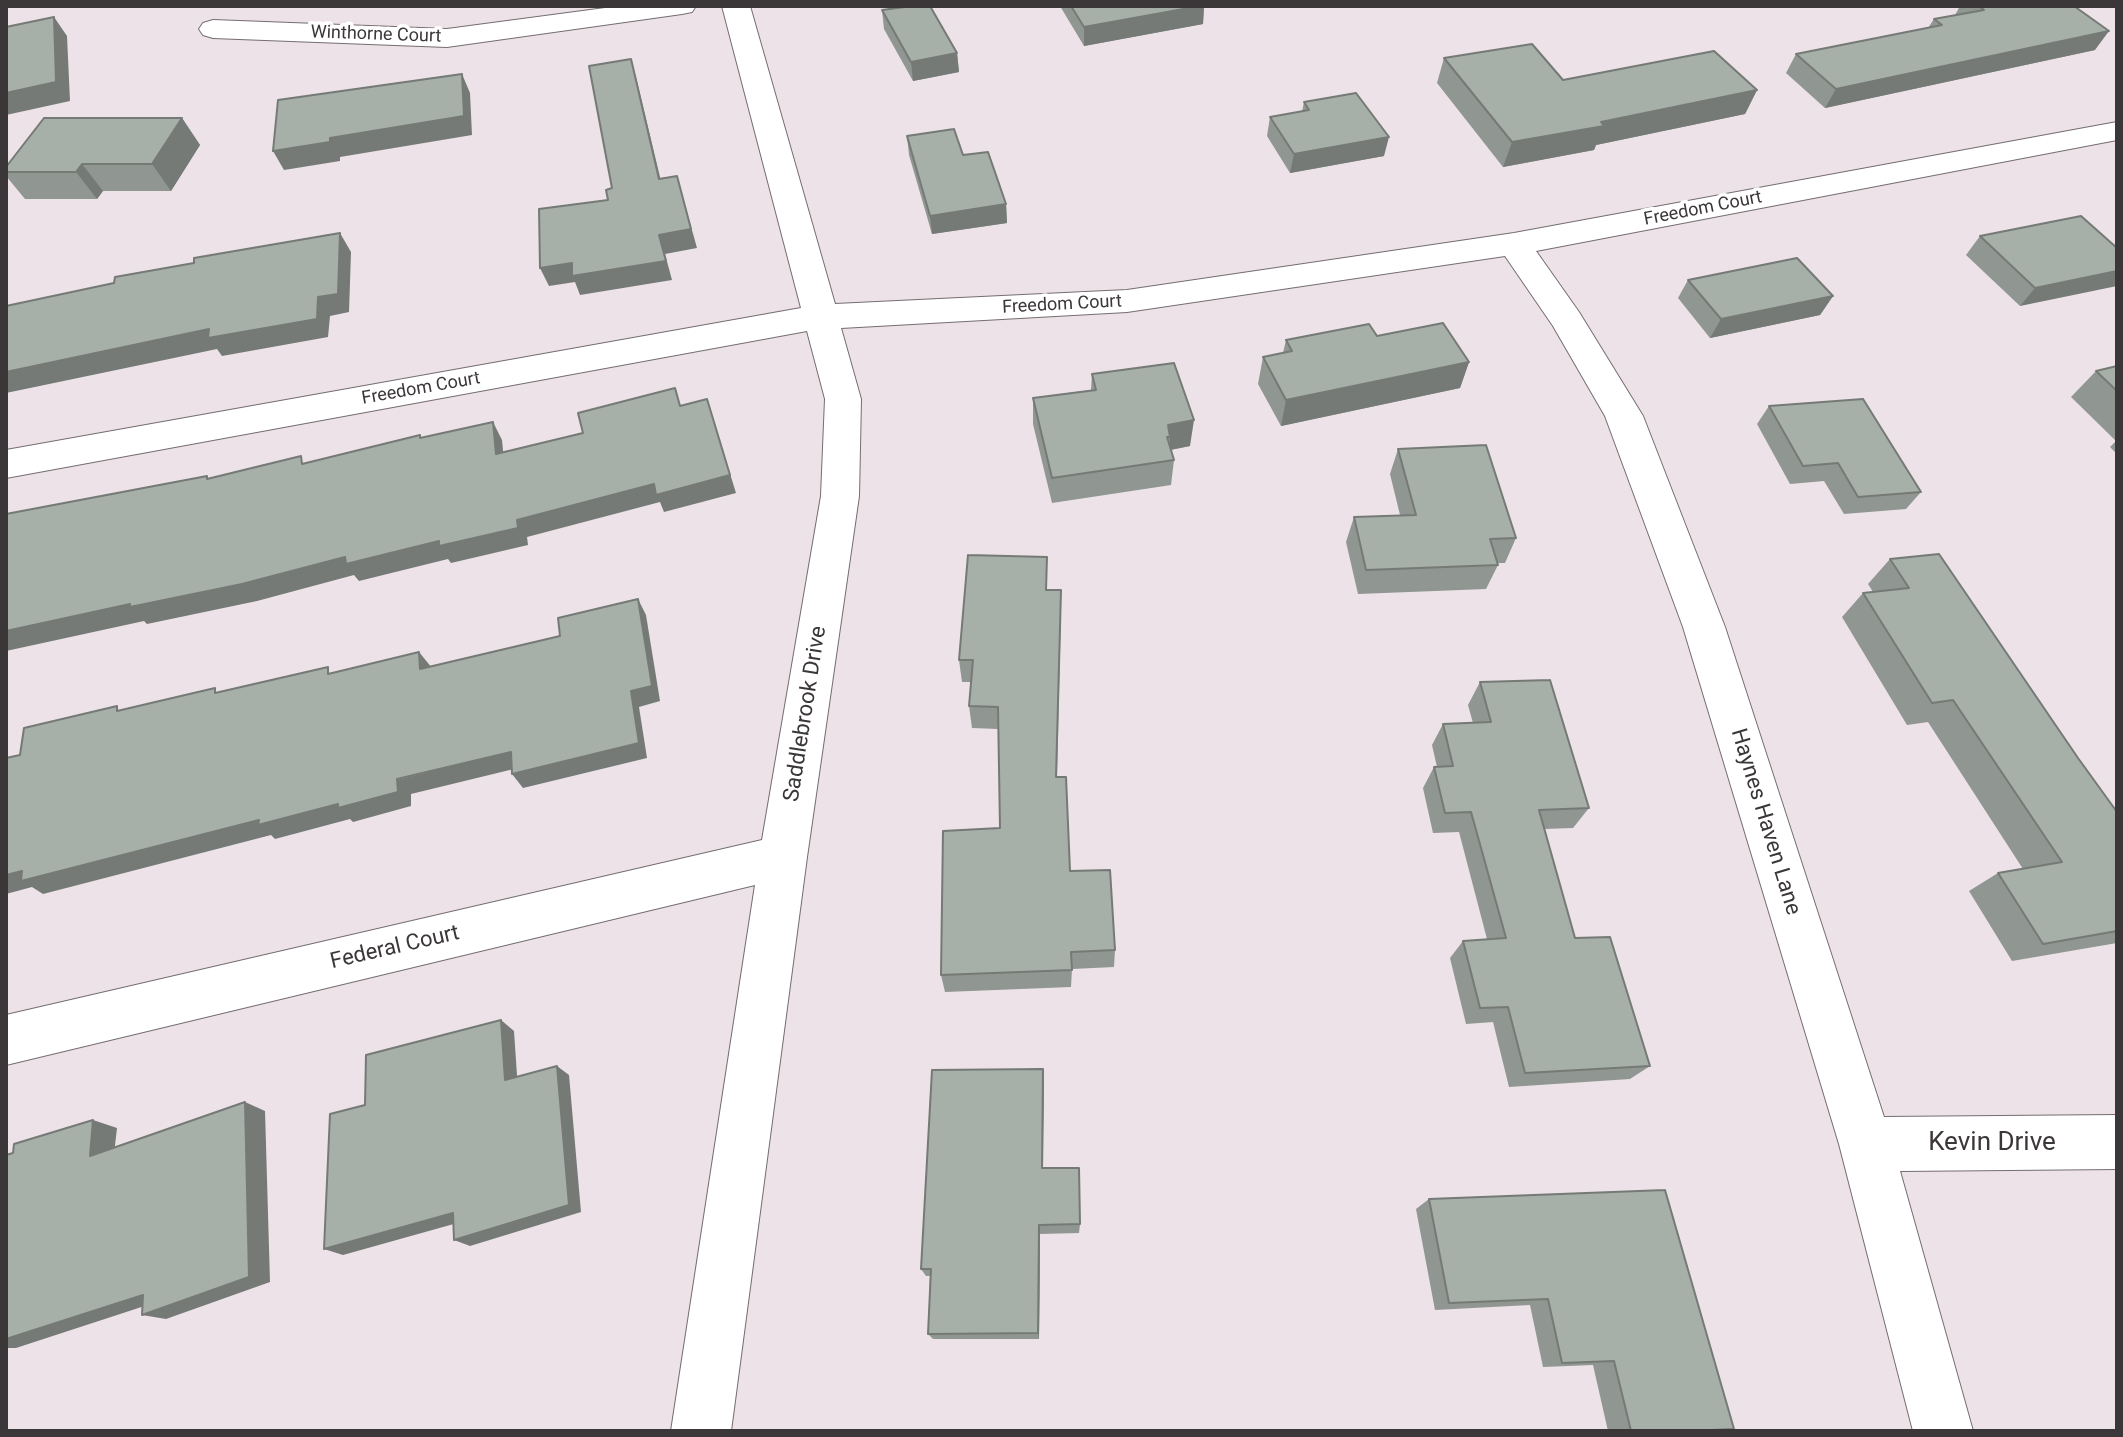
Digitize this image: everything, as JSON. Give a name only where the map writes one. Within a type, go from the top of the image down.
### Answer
[{"type":"street","name":"Winthorne Court","points":[[213,29],[447,38],[682,6]]},
{"type":"street","name":"Saddlebrook Drive","points":[[701,1431],[783,857],[840,496],[843,399],[736,6]]},
{"type":"street","name":"Freedom Court","points":[[6,464],[819,317],[1127,301],[1514,244],[2100,134]]},
{"type":"street","points":[[2100,134],[2117,165]]},
{"type":"street","name":"Haynes Haven Lane","points":[[1514,244],[1567,320],[1624,416],[1704,627],[1866,1144],[1943,1431]]},
{"type":"street","name":"Federal Court","points":[[6,1040],[783,857]]},
{"type":"street","name":"Kevin Drive","points":[[1866,1144],[2117,1142]]},
{"type":"building","points":[[930,6],[957,53],[911,62],[882,10]]},
{"type":"building","points":[[1071,6],[1200,6],[1084,27]]},
{"type":"building","points":[[1979,6],[2074,6],[2109,31],[1836,89],[1796,54],[1942,25],[1934,19],[1984,10]]},
{"type":"building","points":[[54,17],[56,82],[6,93],[6,27]]},
{"type":"building","points":[[1532,44],[1563,80],[1714,51],[1757,90],[1601,122],[1604,126],[1512,142],[1444,58]]},
{"type":"building","points":[[631,59],[659,179],[677,176],[691,229],[659,235],[666,261],[572,276],[572,263],[540,268],[539,209],[608,200],[606,190],[612,188],[589,66]]},
{"type":"building","points":[[462,74],[464,116],[330,138],[330,142],[273,151],[278,100]]},
{"type":"building","points":[[1356,93],[1389,137],[1294,154],[1270,117],[1309,110],[1304,102]]},
{"type":"building","points":[[44,118],[182,118],[152,164],[82,164],[76,172],[6,172],[6,167]]},
{"type":"building","points":[[954,129],[963,155],[988,152],[1006,204],[930,216],[907,136]]},
{"type":"building","points":[[2081,216],[2117,248],[2117,271],[2035,288],[1980,236]]},
{"type":"building","points":[[340,233],[338,294],[318,297],[317,319],[208,338],[209,329],[6,372],[6,306],[114,283],[115,277],[194,263],[194,258]]},
{"type":"building","points":[[1797,258],[1833,296],[1721,319],[1688,280]]},
{"type":"building","points":[[1443,323],[1469,362],[1286,400],[1263,357],[1292,351],[1286,340],[1369,324],[1377,336]]},
{"type":"building","points":[[1174,363],[1194,420],[1168,425],[1170,437],[1167,437],[1174,460],[1052,478],[1033,398],[1096,390],[1092,374]]},
{"type":"building","points":[[2117,366],[2117,391],[2096,371]]},
{"type":"building","points":[[675,388],[680,406],[707,399],[730,475],[656,495],[654,484],[517,520],[518,528],[439,546],[439,541],[346,564],[345,557],[242,584],[6,631],[6,514],[207,476],[207,479],[301,456],[302,464],[420,435],[420,438],[493,422],[496,454],[583,433],[578,413]]},
{"type":"building","points":[[1863,399],[1921,492],[1858,497],[1838,463],[1803,466],[1769,406]]},
{"type":"building","points":[[1486,445],[1516,538],[1490,539],[1498,565],[1366,570],[1354,517],[1416,515],[1398,449]]},
{"type":"building","points":[[1939,554],[2117,812],[2117,931],[2043,944],[1998,873],[2062,862],[1953,700],[1932,703],[1863,593],[1909,588],[1890,559]]},
{"type":"building","points":[[968,555],[1047,557],[1046,590],[1061,590],[1056,777],[1066,777],[1070,871],[1110,870],[1115,950],[1071,952],[1072,970],[941,975],[943,831],[1000,828],[998,707],[969,706],[973,660],[959,660]]},
{"type":"building","points":[[638,599],[652,686],[631,691],[639,743],[512,774],[511,752],[397,779],[398,792],[338,808],[338,804],[258,825],[259,820],[21,881],[22,871],[6,875],[6,758],[20,755],[24,728],[117,706],[117,711],[215,688],[215,693],[328,667],[328,674],[419,652],[420,669],[560,636],[558,618]]},
{"type":"building","points":[[1550,680],[1589,808],[1539,810],[1575,938],[1610,937],[1650,1066],[1525,1073],[1508,1007],[1480,1008],[1463,941],[1506,938],[1471,812],[1445,813],[1434,767],[1453,766],[1443,724],[1491,722],[1480,682]]},
{"type":"building","points":[[501,1020],[505,1080],[557,1066],[569,1205],[454,1240],[453,1213],[324,1249],[330,1114],[365,1105],[366,1055]]},
{"type":"building","points":[[1043,1069],[1042,1168],[1079,1168],[1080,1224],[1039,1225],[1038,1333],[928,1334],[931,1269],[921,1269],[932,1070]]},
{"type":"building","points":[[245,1102],[249,1277],[142,1315],[143,1295],[6,1339],[6,1155],[13,1153],[14,1144],[93,1120],[90,1156]]},
{"type":"building","points":[[1665,1190],[1734,1429],[1631,1431],[1614,1361],[1562,1363],[1548,1299],[1449,1303],[1429,1199]]}]
